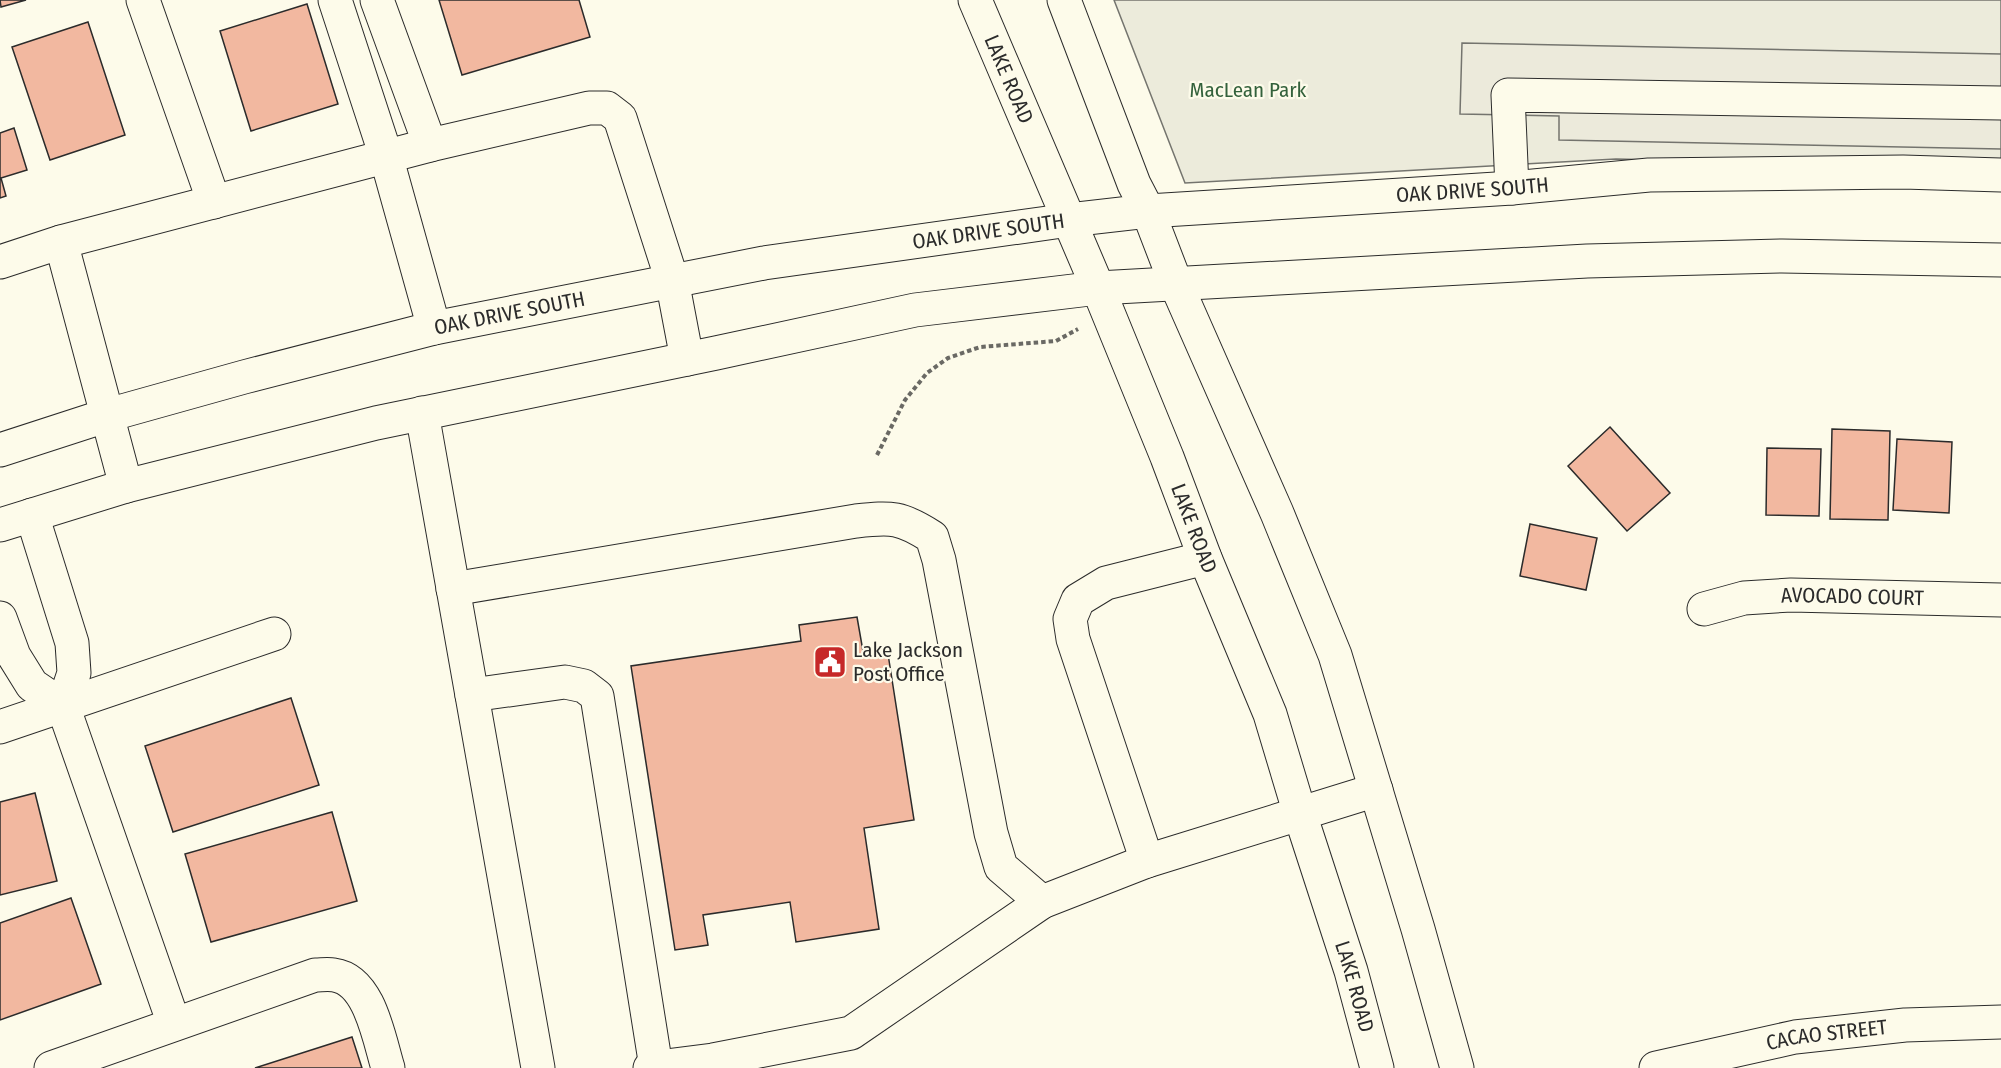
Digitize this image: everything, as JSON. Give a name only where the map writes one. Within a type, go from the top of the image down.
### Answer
[{"type":"street","points":[[143,0],[214,202]]},
{"type":"street","points":[[335,0],[386,156],[434,328]]},
{"type":"street","points":[[377,0],[430,145]]},
{"type":"street","name":"LAKE ROAD","points":[[975,0],[1098,288],[1167,457],[1205,558],[1270,714],[1351,971],[1377,1068]]},
{"type":"street","points":[[1064,0],[1134,184],[1148,211],[1176,284],[1277,513],[1335,655],[1418,929],[1457,1068]]},
{"type":"street","points":[[1512,188],[1508,95],[2001,103]]},
{"type":"street","points":[[0,262],[61,242],[386,156],[589,108],[607,108],[620,118],[672,280],[687,359]]},
{"type":"street","name":"OAK DRIVE SOUTH","points":[[0,450],[108,415],[244,376],[434,328],[764,263],[1069,220],[1148,211],[1512,188],[1649,175],[1903,172],[2001,175]]},
{"type":"street","points":[[61,242],[126,486]]},
{"type":"street","points":[[0,525],[126,486],[376,423],[915,310],[1098,288],[1587,261],[1770,256],[2001,260]]},
{"type":"street","points":[[422,414],[538,1068]]},
{"type":"street","points":[[32,515],[72,643],[74,674],[63,706]]},
{"type":"street","points":[[453,589],[856,521],[884,518],[908,522],[932,537],[939,560],[991,833],[1001,867],[1042,902]]},
{"type":"street","points":[[1147,861],[1073,639],[1070,619],[1078,600],[1106,583],[1205,558]]},
{"type":"street","name":"AVOCADO COURT","points":[[1704,609],[1744,598],[1791,595],[2001,600]]},
{"type":"street","points":[[0,618],[14,656],[32,685],[63,706],[174,1024]]},
{"type":"street","points":[[0,728],[274,634]]},
{"type":"street","points":[[472,695],[565,682],[584,686],[597,696],[656,1067]]},
{"type":"street","points":[[650,1068],[713,1060],[851,1033],[1042,902],[1147,861],[1376,790]]},
{"type":"street","points":[[51,1068],[315,975],[336,975],[353,983],[366,1000],[388,1068]]},
{"type":"street","name":"CACAO STREET","points":[[1656,1068],[1796,1037],[1905,1025],[2001,1022]]},
{"type":"path","points":[[878,454],[905,400],[927,373],[948,358],[980,347],[1056,341],[1085,325]]},
{"type":"green space","name":"MacLean Park","points":[[1114,0],[2001,0],[2001,168],[1616,159],[1185,183]]},
{"type":"shaded area","points":[[1462,43],[2001,54],[2001,149],[1559,140],[1559,116],[1460,114]]},
{"type":"building","points":[[0,0],[26,0],[1,7]]},
{"type":"building","points":[[439,0],[579,0],[590,37],[462,75]]},
{"type":"building","points":[[307,4],[338,104],[251,131],[220,31]]},
{"type":"building","points":[[88,22],[125,135],[50,160],[12,47]]},
{"type":"building","points":[[14,128],[27,170],[1,178],[6,196],[0,198],[0,133]]},
{"type":"building","points":[[1610,427],[1670,493],[1627,531],[1568,466]]},
{"type":"building","points":[[1832,429],[1890,431],[1888,520],[1830,519]]},
{"type":"building","points":[[1897,439],[1952,442],[1949,513],[1893,510]]},
{"type":"building","points":[[1767,448],[1821,449],[1819,516],[1766,515]]},
{"type":"building","points":[[1530,524],[1597,538],[1586,590],[1520,576]]},
{"type":"building","points":[[857,617],[864,657],[888,654],[914,820],[864,828],[879,929],[796,942],[790,902],[703,915],[708,945],[675,950],[631,666],[801,641],[799,625]]},
{"type":"building","points":[[291,698],[319,785],[173,832],[145,746]]},
{"type":"building","points":[[35,793],[57,881],[0,895],[0,802]]},
{"type":"building","points":[[332,812],[357,901],[211,942],[185,854]]},
{"type":"building","points":[[71,898],[101,984],[0,1020],[0,923]]},
{"type":"building","points":[[352,1037],[362,1068],[255,1068]]},
{"type":"place","name":"Lake Jackson Post Office","points":[[830,662]]}]
